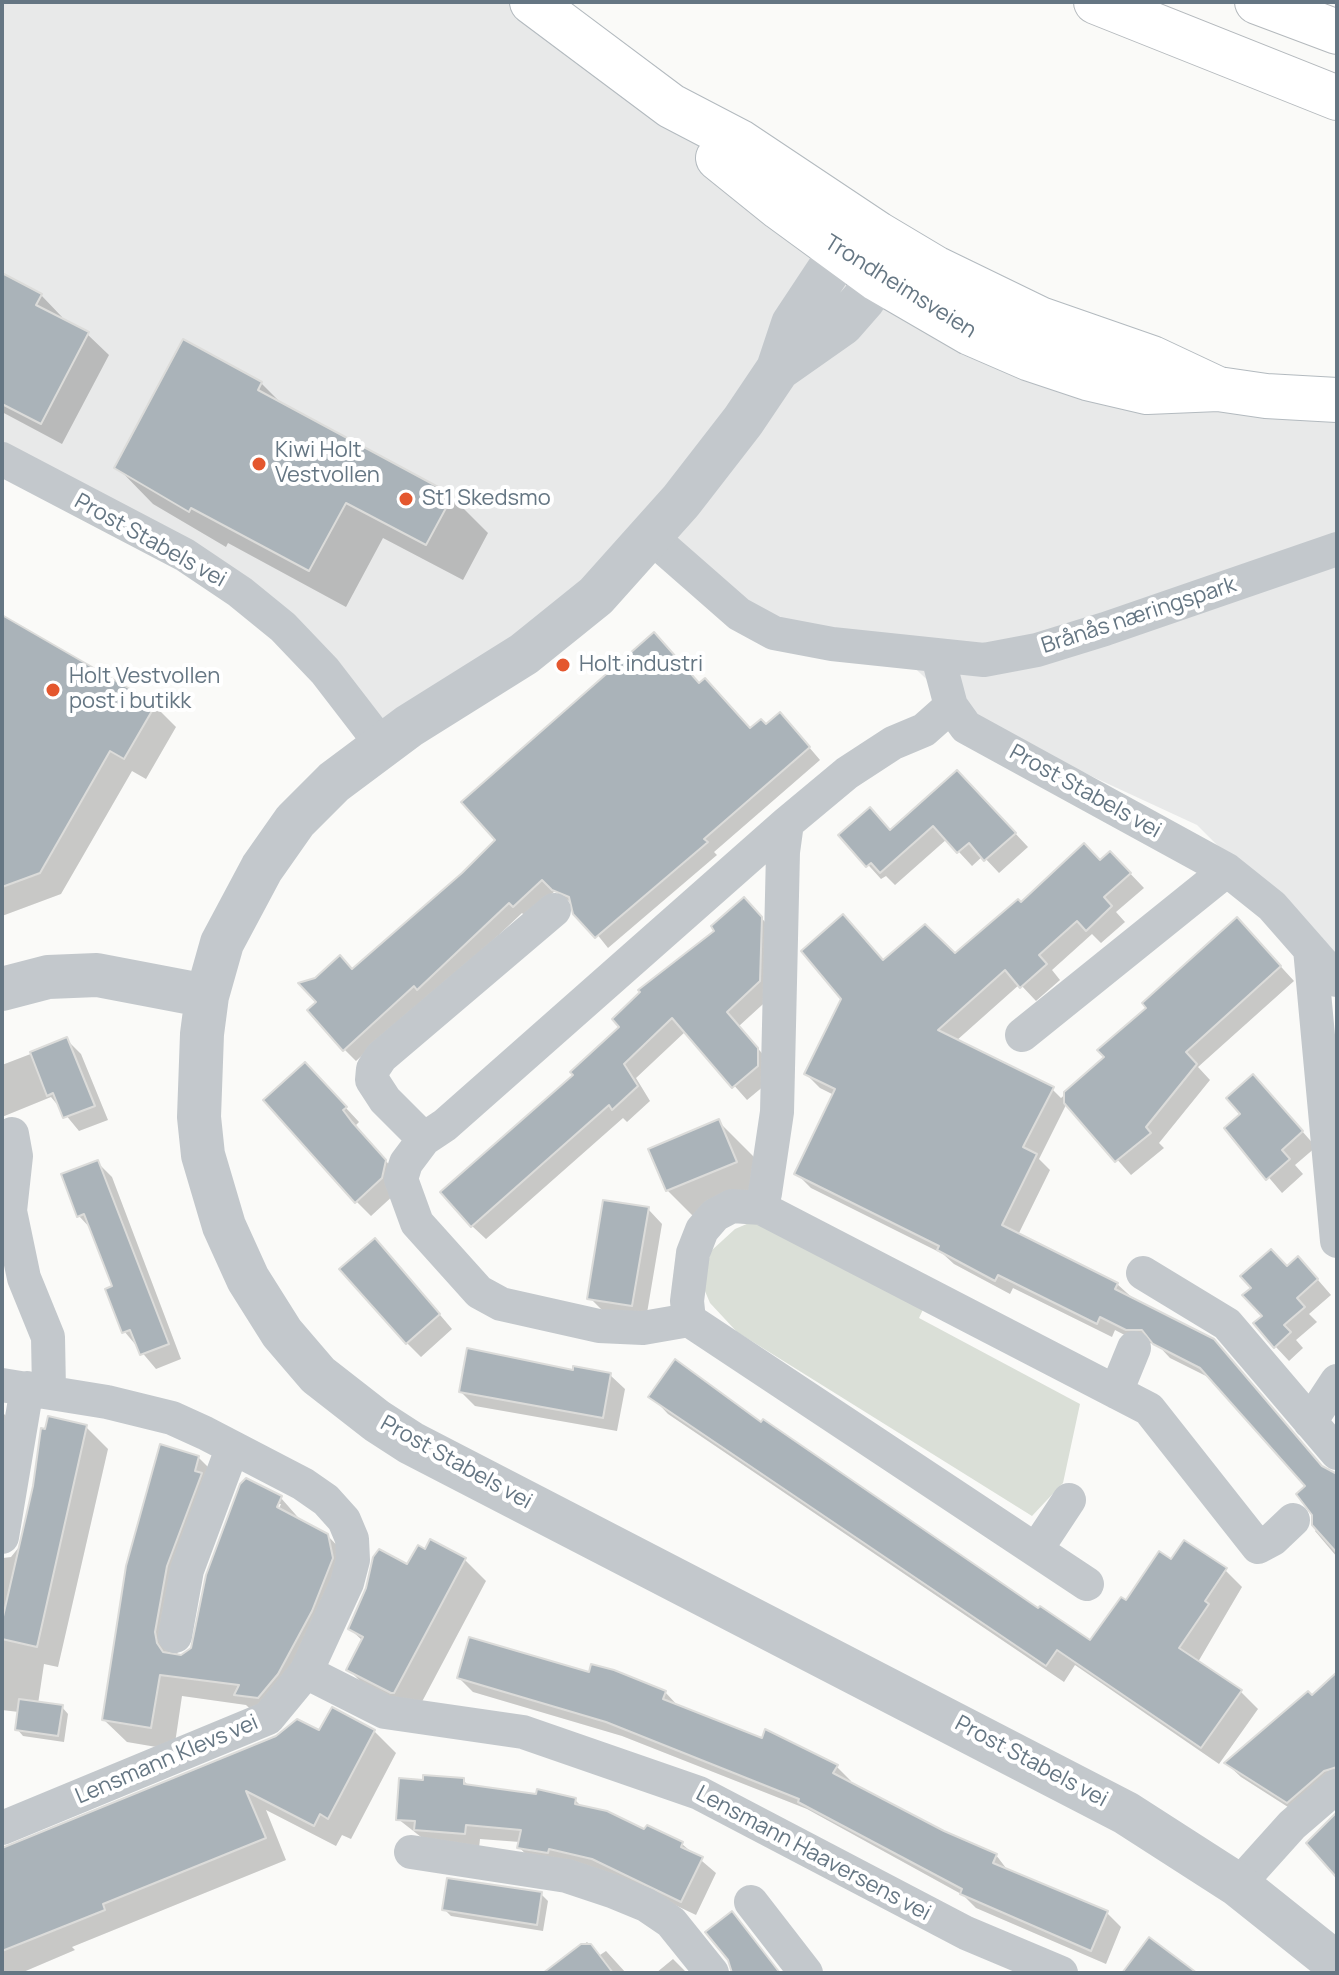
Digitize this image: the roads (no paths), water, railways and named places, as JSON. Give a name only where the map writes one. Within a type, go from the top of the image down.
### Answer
[{"type":"main road","name":"Trondheimsveien","points":[[532,2],[671,106],[723,164],[859,243],[1070,330],[1152,358],[1218,389]]},
{"type":"main road","points":[[1096,2],[1337,98]]},
{"type":"main road","points":[[1257,2],[1337,32]]},
{"type":"main road","name":"Trondheimsveien","points":[[859,243],[877,279],[970,333],[1087,378],[1147,392],[1218,389],[1266,396],[1337,400]]},
{"type":"street","name":"Prost Stabels vei","points":[[859,243],[793,324],[778,369],[734,433],[650,536],[596,596],[550,636],[382,745],[334,782],[280,841],[243,899],[222,943],[207,996],[202,1034],[199,1117],[203,1155],[224,1226],[248,1279],[282,1333],[344,1398],[411,1443],[1055,1774],[1180,1845],[1238,1885],[1337,1964]]},
{"type":"street","name":"Prost Stabels vei","points":[[778,369],[842,324],[877,279]]},
{"type":"street","name":"Prost Stabels vei","points":[[2,459],[185,555],[240,592],[283,627],[325,671],[382,745]]},
{"type":"street","points":[[650,536],[739,614],[774,633],[938,657]]},
{"type":"street","name":"Brånås næringspark","points":[[938,657],[984,660],[1037,650],[1337,549]]},
{"type":"street","name":"Prost Stabels vei","points":[[938,657],[951,706],[966,727],[1227,870],[1272,906],[1337,980]]},
{"type":"street","points":[[951,706],[924,730],[893,743],[847,773],[787,823],[445,1125],[424,1139],[406,1163],[401,1179],[417,1223],[479,1292],[501,1304],[525,1311],[599,1326],[643,1328],[689,1320],[1087,1584]]},
{"type":"street","points":[[761,1208],[777,1112],[783,852],[787,823]]},
{"type":"street","points":[[1022,1035],[1227,870]]},
{"type":"street","points":[[424,1139],[385,1100],[372,1080],[373,1069],[381,1057],[554,910]]},
{"type":"street","points":[[1310,949],[1337,1241]]},
{"type":"street","points":[[2,989],[48,977],[97,975],[207,996]]},
{"type":"street","points":[[2,1537],[26,1388],[48,1337],[24,1278],[10,1211],[16,1156],[12,1134]]},
{"type":"street","points":[[689,1320],[687,1301],[693,1253],[702,1230],[715,1215],[732,1206],[761,1208],[1149,1409],[1258,1547],[1273,1539],[1293,1520]]},
{"type":"street","points":[[1143,1273],[1227,1324],[1337,1453]]},
{"type":"street","points":[[1116,1392],[1134,1348]]},
{"type":"street","points":[[1310,1422],[1337,1381]]},
{"type":"street","name":"Lensmann Klevs vei","points":[[2,1828],[268,1718],[306,1672],[347,1583],[353,1560],[352,1539],[344,1520],[326,1500],[303,1484],[172,1418],[26,1388]]},
{"type":"street","points":[[175,1636],[187,1570],[232,1449]]},
{"type":"street","points":[[1036,1550],[1069,1500]]},
{"type":"street","name":"Lensmann Haaversens vei","points":[[306,1672],[385,1712],[523,1732],[699,1793],[966,1933],[1049,1971]]},
{"type":"street","points":[[1238,1885],[1292,1825],[1337,1786]]},
{"type":"street","points":[[411,1852],[567,1876],[612,1891],[646,1905],[671,1922],[712,1973]]},
{"type":"street","points":[[751,1902],[806,1973]]},
{"type":"place","name":"Kiwi Holt Vestvollen","points":[[259,464]]},
{"type":"place","name":"St1 Skedsmo","points":[[406,499]]},
{"type":"place","name":"Holt industri","points":[[563,665]]},
{"type":"place","name":"Holt Vestvollen post i butikk","points":[[53,690]]}]
